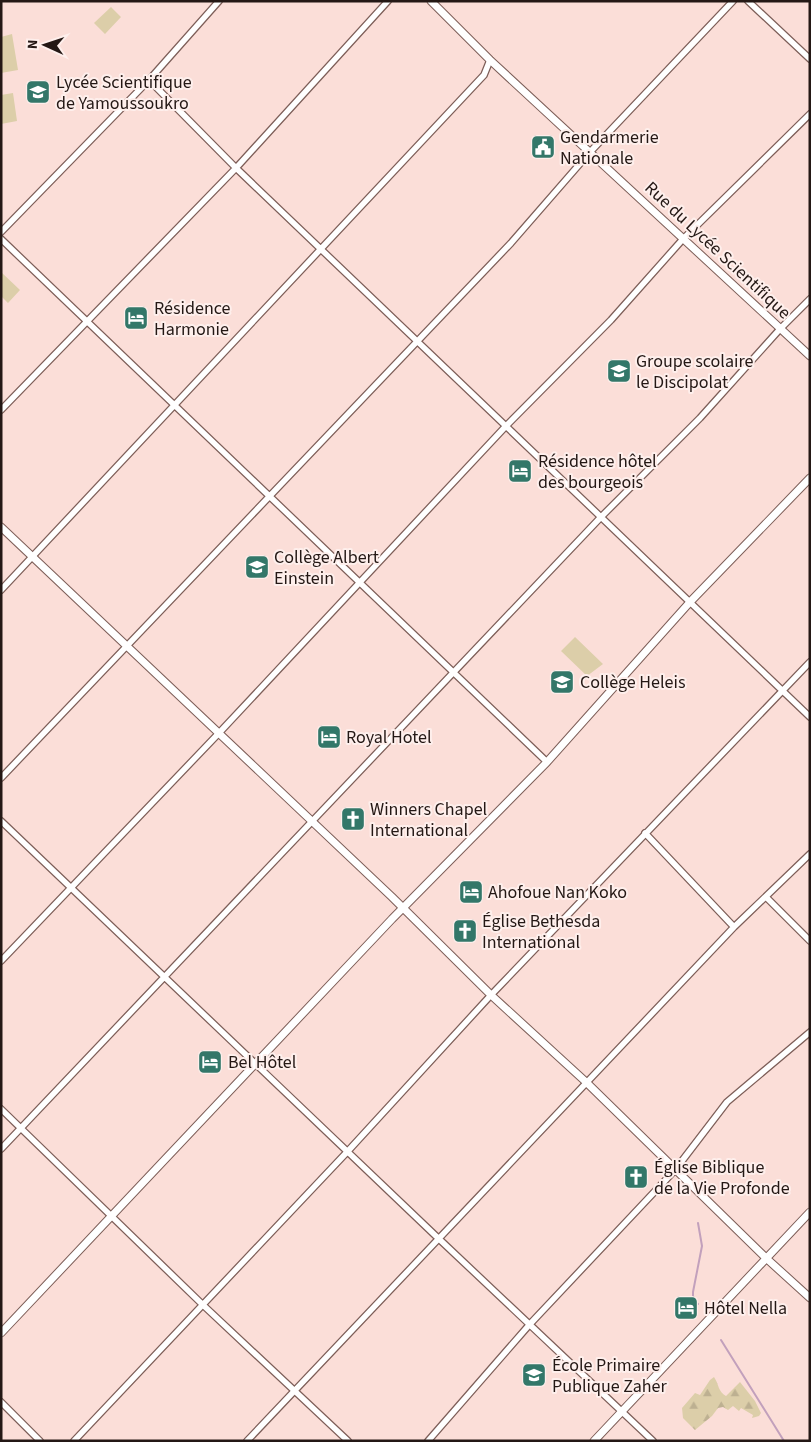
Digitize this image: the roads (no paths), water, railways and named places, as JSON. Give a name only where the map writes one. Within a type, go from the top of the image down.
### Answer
[{"type":"street","points":[[1,232],[149,80],[219,1]]},
{"type":"street","points":[[1,410],[236,168],[388,1]]},
{"type":"street","name":"Rue du Lycée Scientifique","points":[[431,1],[490,60],[810,356]]},
{"type":"street","points":[[1,778],[511,243],[590,152],[733,1]]},
{"type":"street","points":[[748,1],[810,59]]},
{"type":"street","points":[[1,590],[484,75],[490,60]]},
{"type":"street","points":[[149,80],[236,168],[810,717]]},
{"type":"street","points":[[1,961],[219,733],[506,426],[611,320],[683,239],[810,114]]},
{"type":"street","points":[[1,239],[547,762]]},
{"type":"street","points":[[1,1149],[601,517],[700,418],[780,328],[810,300]]},
{"type":"street","points":[[1,1333],[403,908],[547,762],[690,602],[810,478]]},
{"type":"street","points":[[1,527],[312,821],[491,995],[586,1082],[766,1258],[810,1298]]},
{"type":"street","points":[[74,1441],[348,1151],[491,995],[810,662]]},
{"type":"street","points":[[1,821],[653,1441]]},
{"type":"street","points":[[645,833],[734,927]]},
{"type":"street","points":[[247,1441],[734,927],[810,854]]},
{"type":"street","points":[[766,897],[810,941]]},
{"type":"street","points":[[428,1441],[530,1324],[675,1170],[727,1102],[810,1032]]},
{"type":"street","points":[[1,1109],[203,1305],[348,1441]]},
{"type":"street","points":[[594,1441],[810,1212]]},
{"type":"street","points":[[1,1402],[40,1441]]},
{"type":"waterway","points":[[698,1223],[702,1246],[693,1292],[693,1299],[698,1304]]},
{"type":"waterway","points":[[721,1340],[784,1441]]},
{"type":"place","name":"Lycée Scientifique de Yamoussoukro","points":[[38,92]]},
{"type":"place","name":"Gendarmerie Nationale","points":[[543,147]]},
{"type":"place","name":"Résidence Harmonie","points":[[136,318]]},
{"type":"place","name":"Groupe scolaire le Discipolat","points":[[619,371]]},
{"type":"place","name":"Résidence hôtel des bourgeois","points":[[520,471]]},
{"type":"place","name":"Collège Albert Einstein","points":[[257,567]]},
{"type":"place","name":"Collège Heleis","points":[[562,682]]},
{"type":"place","name":"Royal Hotel","points":[[329,737]]},
{"type":"place","name":"Winners Chapel International","points":[[353,819]]},
{"type":"place","name":"Ahofoue Nan Koko","points":[[471,892]]},
{"type":"place","name":"Église Bethesda International","points":[[465,931]]},
{"type":"place","name":"Bel Hôtel","points":[[210,1062]]},
{"type":"place","name":"Église Biblique de la Vie Profonde","points":[[636,1177]]},
{"type":"place","name":"Hôtel Nella","points":[[686,1308]]},
{"type":"place","name":"École Primaire Publique Zaher","points":[[534,1375]]}]
